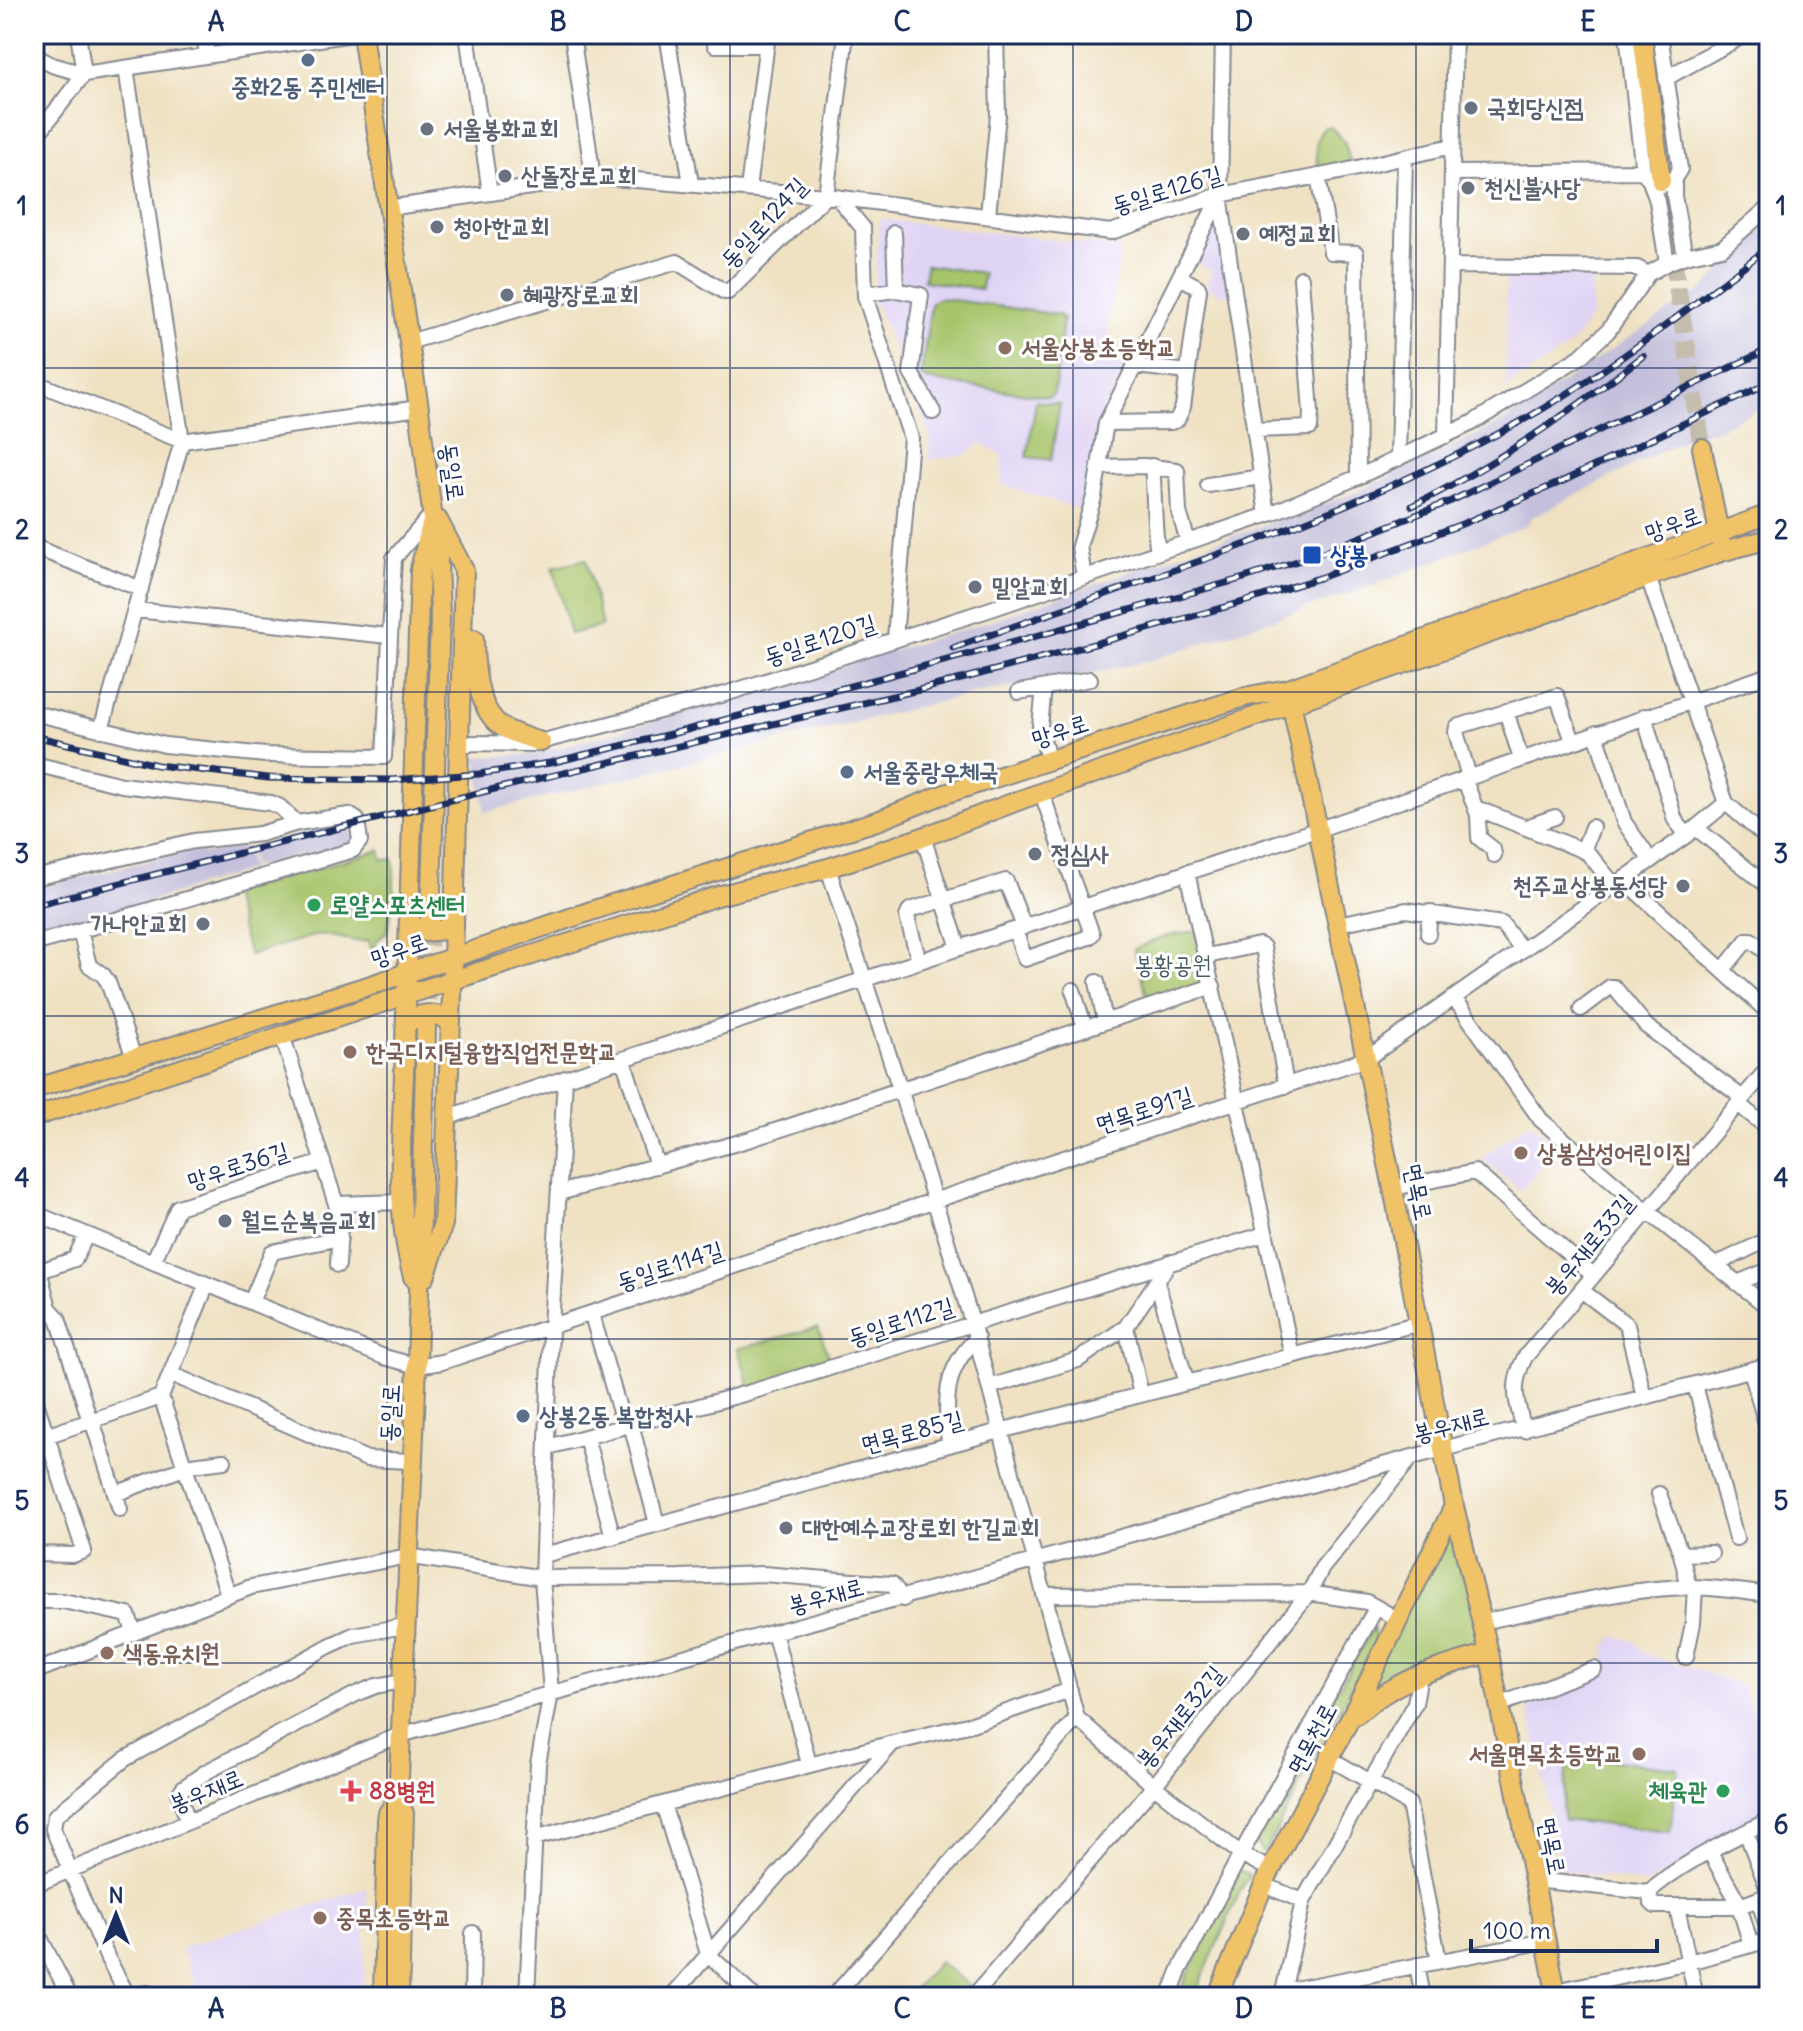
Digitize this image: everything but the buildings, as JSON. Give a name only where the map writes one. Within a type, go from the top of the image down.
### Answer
[{"type":"main road","name":"동일로","points":[[362,34],[434,512],[440,618],[430,920]]},
{"type":"main road","points":[[1642,34],[1657,178]]},
{"type":"main road","points":[[1702,448],[1721,542]]},
{"type":"main road","points":[[434,512],[464,570],[473,597],[474,660],[481,693],[489,712],[503,728],[541,742]]},
{"type":"main road","points":[[419,1295],[405,1249],[402,1202],[406,972],[420,569],[434,512]]},
{"type":"main road","name":"망우로","points":[[34,1089],[880,820],[939,796],[1244,697],[1290,696],[1648,577],[1721,542],[1769,514]]},
{"type":"main road","name":"망우로","points":[[34,1117],[721,895],[828,868],[923,837],[1042,794],[1290,696],[1721,542],[1769,539]]},
{"type":"main road","points":[[419,1295],[443,1224],[464,570]]},
{"type":"main road","name":"면목로","points":[[1290,696],[1393,1188],[1454,1506],[1489,1653],[1556,1994]]},
{"type":"main road","points":[[409,918],[415,928],[428,932],[445,930],[453,917]]},
{"type":"main road","points":[[406,1026],[410,1020],[423,1014],[439,1015],[450,1022]]},
{"type":"main road","name":"동일로","points":[[383,1997],[387,1820],[396,1801],[417,1366],[426,1027]]},
{"type":"main road","name":"면목천로","points":[[1217,1997],[1267,1878],[1454,1506]]},
{"type":"main road","points":[[1348,1722],[1379,1696],[1405,1680],[1489,1653]]},
{"type":"main road","name":"동일로","points":[[396,1801],[404,1813],[399,1997]]},
{"type":"street","points":[[34,139],[84,74],[78,34]]},
{"type":"street","points":[[204,34],[207,56]]},
{"type":"street","points":[[34,55],[52,65],[84,74],[353,34]]},
{"type":"street","points":[[467,34],[490,193]]},
{"type":"street","points":[[572,34],[593,177]]},
{"type":"street","points":[[667,34],[691,184]]},
{"type":"street","name":"동일로124길","points":[[409,342],[677,262],[727,292],[831,197],[846,34]]},
{"type":"street","points":[[988,215],[998,115],[996,34]]},
{"type":"street","points":[[1223,34],[1220,195],[1267,515]]},
{"type":"street","points":[[1446,436],[1455,34]]},
{"type":"street","points":[[1627,34],[1657,178],[1667,263]]},
{"type":"street","points":[[1452,173],[1657,178],[1680,169],[1660,34]]},
{"type":"street","points":[[1666,78],[1746,34]]},
{"type":"street","points":[[715,45],[767,40],[748,189]]},
{"type":"street","points":[[101,730],[182,441],[126,68]]},
{"type":"street","name":"동일로126길","points":[[388,208],[593,177],[831,197],[1111,232],[1220,195],[1452,146]]},
{"type":"street","points":[[1398,459],[1405,157]]},
{"type":"street","points":[[1318,176],[1331,252],[1356,253],[1358,477]]},
{"type":"street","points":[[1657,178],[1674,196],[1685,256]]},
{"type":"street","points":[[1084,577],[1079,546],[1094,497],[1106,423],[1220,195]]},
{"type":"street","points":[[831,197],[863,228],[865,294],[911,438],[895,639]]},
{"type":"street","name":"동일로120길","points":[[459,748],[472,743],[521,746],[541,742],[725,694],[1267,515],[1398,459],[1503,406],[1580,357],[1608,331],[1648,274],[1685,256],[1722,248],[1769,207]]},
{"type":"street","points":[[894,233],[896,290]]},
{"type":"street","points":[[1451,266],[1637,268],[1648,274]]},
{"type":"street","points":[[1106,423],[1171,422],[1190,408],[1188,372],[1199,288],[1180,277]]},
{"type":"street","points":[[1254,430],[1310,429],[1301,278]]},
{"type":"street","points":[[865,294],[896,290],[922,297],[911,373],[933,412]]},
{"type":"street","points":[[1136,366],[1188,372]]},
{"type":"street","points":[[34,382],[182,441],[419,408]]},
{"type":"street","points":[[1769,423],[1769,443]]},
{"type":"street","points":[[1099,467],[1152,466],[1177,470],[1179,512],[1188,542]]},
{"type":"street","points":[[1152,466],[1158,552]]},
{"type":"street","points":[[1208,485],[1261,477]]},
{"type":"street","points":[[34,713],[165,745],[266,755],[384,757],[394,558],[434,512]]},
{"type":"street","points":[[34,547],[141,589]]},
{"type":"street","points":[[1648,577],[1726,803],[1769,840]]},
{"type":"street","points":[[135,610],[389,636]]},
{"type":"street","points":[[448,1117],[1319,829],[1769,675]]},
{"type":"street","points":[[1019,692],[1090,679]]},
{"type":"street","points":[[1044,688],[1040,726],[1048,760]]},
{"type":"street","points":[[1494,855],[1493,849],[1479,838],[1476,808],[1466,778],[1457,727],[1557,696],[1573,741]]},
{"type":"street","points":[[1506,711],[1521,759]]},
{"type":"street","points":[[1644,716],[1675,820],[1769,887]]},
{"type":"street","points":[[1596,733],[1624,822],[1651,861]]},
{"type":"street","points":[[34,764],[122,785],[271,803],[297,823]]},
{"type":"street","points":[[919,961],[907,914],[910,910],[1006,881],[1025,959],[1089,937],[1091,931],[1084,906],[1042,794]]},
{"type":"street","name":"면목로91길","points":[[936,1202],[1366,1059],[1692,832],[1726,803]]},
{"type":"street","points":[[1476,808],[1592,856],[1769,1013]]},
{"type":"street","points":[[34,878],[194,841],[266,833],[297,823],[349,815],[357,820],[360,841],[353,850],[34,944]]},
{"type":"street","points":[[1526,827],[1555,817]]},
{"type":"street","points":[[1583,851],[1592,827]]},
{"type":"street","points":[[923,837],[959,948]]},
{"type":"street","points":[[828,868],[977,1338],[1077,1718],[1154,1786],[1267,1878],[1303,1901]]},
{"type":"street","points":[[1187,872],[1292,1356]]},
{"type":"street","points":[[1338,924],[1400,911],[1430,912],[1502,924],[1522,950]]},
{"type":"street","points":[[1428,934],[1430,912]]},
{"type":"street","points":[[80,931],[89,965],[108,982],[134,1058]]},
{"type":"street","points":[[1723,970],[1747,940],[1769,954]]},
{"type":"street","points":[[1207,956],[1259,945],[1263,947],[1286,1086]]},
{"type":"street","points":[[1097,982],[1105,1021]]},
{"type":"street","points":[[559,1193],[763,1135],[1213,986]]},
{"type":"street","points":[[1581,1009],[1614,987],[1646,1026],[1740,1101],[1769,1129]]},
{"type":"street","points":[[1073,990],[1085,1028]]},
{"type":"street","points":[[1455,999],[1541,1120],[1647,1211],[1769,1308]]},
{"type":"street","points":[[282,1035],[340,1218],[338,1265]]},
{"type":"street","points":[[623,1059],[657,1166]]},
{"type":"street","name":"봉우재로33길","points":[[1524,1430],[1514,1389],[1519,1369],[1541,1335],[1769,1067]]},
{"type":"street","points":[[527,1997],[538,1764],[551,1693],[542,1578],[551,1328],[565,1078]]},
{"type":"street","name":"망우로36길","points":[[153,1262],[178,1207],[323,1162]]},
{"type":"street","points":[[1393,1188],[1475,1172],[1593,1275]]},
{"type":"street","points":[[336,1204],[402,1202]]},
{"type":"street","name":"동일로114길","points":[[417,1366],[442,1362],[551,1328],[936,1202]]},
{"type":"street","points":[[34,1213],[384,1357],[417,1366]]},
{"type":"street","name":"동일로112길","points":[[548,1447],[806,1375],[1265,1234]]},
{"type":"street","points":[[86,1235],[75,1259],[43,1270],[40,1274],[49,1308],[58,1318],[120,1509]]},
{"type":"street","points":[[251,1302],[272,1252],[340,1238]]},
{"type":"street","points":[[1715,1265],[1769,1239]]},
{"type":"street","points":[[989,1387],[1078,1360],[1126,1327],[1170,1262]]},
{"type":"street","points":[[1737,1283],[1769,1270]]},
{"type":"street","points":[[1157,1283],[1187,1383]]},
{"type":"street","points":[[207,1284],[161,1397],[228,1594]]},
{"type":"street","points":[[1581,1290],[1627,1325],[1644,1397]]},
{"type":"street","points":[[592,1315],[657,1524]]},
{"type":"street","name":"면목로85길","points":[[544,1555],[1000,1431],[1420,1323]]},
{"type":"street","points":[[1126,1327],[1141,1395]]},
{"type":"street","points":[[949,1445],[947,1413],[950,1374],[962,1353],[977,1338]]},
{"type":"street","name":"봉우재로","points":[[34,1885],[400,1735],[903,1599],[1035,1559],[1769,1365]]},
{"type":"street","points":[[1751,1370],[1769,1436]]},
{"type":"street","points":[[171,1374],[367,1459],[411,1461]]},
{"type":"street","points":[[1695,1385],[1736,1538]]},
{"type":"street","points":[[34,1396],[40,1437],[84,1551],[73,1555],[34,1554]]},
{"type":"street","points":[[40,1437],[161,1397]]},
{"type":"street","points":[[586,1437],[613,1537]]},
{"type":"street","name":"봉우재로32길","points":[[973,1997],[1154,1786],[1309,1593],[1322,1568],[1411,1458]]},
{"type":"street","points":[[115,1494],[185,1468],[224,1461]]},
{"type":"street","points":[[1659,1494],[1692,1587],[1693,1623],[1686,1657]]},
{"type":"street","points":[[1681,1554],[1711,1553]]},
{"type":"street","points":[[34,1672],[256,1585],[408,1556],[542,1578],[762,1574],[892,1584],[903,1599]]},
{"type":"street","points":[[1481,1622],[1632,1593],[1692,1587],[1769,1595]]},
{"type":"street","points":[[1044,1595],[1309,1593],[1367,1602],[1399,1620]]},
{"type":"street","points":[[34,1601],[63,1601],[128,1615],[134,1632]]},
{"type":"street","points":[[1169,1997],[1180,1969],[1241,1854],[1376,1608]]},
{"type":"street","points":[[156,1997],[148,1993],[125,1996],[53,1829],[53,1820],[117,1764],[329,1646],[353,1635],[404,1626]]},
{"type":"street","points":[[774,1632],[809,1764]]},
{"type":"street","points":[[1499,1705],[1594,1669]]},
{"type":"street","points":[[1420,1675],[1415,1703],[1303,1901],[1283,1994],[1307,1992],[1417,1965],[1546,1941]]},
{"type":"street","points":[[188,1822],[179,1794],[206,1772],[363,1691],[402,1681]]},
{"type":"street","points":[[534,1838],[972,1724],[1070,1690]]},
{"type":"street","points":[[833,1997],[1077,1718]]},
{"type":"street","points":[[671,1997],[893,1743]]},
{"type":"street","points":[[1329,1758],[1409,1804],[1439,1961]]},
{"type":"street","points":[[663,1804],[708,1954],[754,1997]]},
{"type":"street","points":[[1534,1880],[1649,1892],[1660,1882],[1769,1820]]},
{"type":"street","points":[[1746,1832],[1765,1895],[1769,1932]]},
{"type":"street","points":[[1710,1852],[1740,1906],[1751,1945]]},
{"type":"street","points":[[1649,1892],[1653,1905],[1677,1907],[1740,1906],[1765,1895]]},
{"type":"street","points":[[1677,1907],[1696,1997]]},
{"type":"street","points":[[34,1926],[70,1997]]},
{"type":"street","points":[[472,1997],[473,1933]]},
{"type":"street","points":[[1556,1994],[1769,1940]]},
{"type":"street","points":[[1417,1965],[1423,1997]]},
{"type":"shaded area","points":[[1214,214],[1220,214],[1228,289],[1226,296],[1206,288],[1212,270],[1191,261]]},
{"type":"shaded area","name":"서울상봉초등학교","points":[[880,219],[1121,248],[1108,328],[1125,369],[1102,411],[1093,470],[1079,509],[1002,485],[1002,456],[982,443],[965,455],[927,460],[931,436],[873,298]]},
{"type":"shaded area","points":[[1769,221],[1769,404],[1720,428],[1679,442],[1531,518],[1525,526],[1366,588],[1149,661],[976,693],[485,812],[477,757],[535,754],[728,701],[978,625],[1354,493],[1499,424],[1704,288]]},
{"type":"shaded area","points":[[1506,272],[1592,273],[1592,315],[1571,345],[1506,388]]},
{"type":"shaded area","points":[[350,822],[352,843],[253,867],[249,847]]},
{"type":"shaded area","points":[[245,847],[251,869],[34,938],[34,889],[200,848],[203,854]]},
{"type":"shaded area","name":"상봉삼성어린이집","points":[[1530,1122],[1558,1147],[1520,1190],[1481,1158]]},
{"type":"shaded area","points":[[1614,1637],[1635,1640],[1643,1653],[1741,1684],[1753,1712],[1754,1744],[1762,1757],[1764,1817],[1647,1884],[1561,1870],[1527,1700],[1604,1670],[1605,1646]]},
{"type":"shaded area","name":"중목초등학교","points":[[367,1888],[363,1997],[200,1997],[181,1948]]},
{"type":"green space","points":[[1325,127],[1331,127],[1344,141],[1352,168],[1319,175],[1317,143]]},
{"type":"green space","points":[[926,265],[983,273],[981,289],[924,281]]},
{"type":"green space","points":[[939,298],[1059,315],[1063,319],[1054,393],[1050,397],[926,380],[921,376],[931,303]]},
{"type":"green space","points":[[1036,401],[1060,404],[1051,460],[1027,457]]},
{"type":"green space","points":[[586,559],[602,626],[570,634],[553,567]]},
{"type":"green space","name":"로얄스포츠센터","points":[[380,850],[382,860],[393,859],[394,862],[394,896],[387,932],[377,940],[375,949],[372,950],[368,940],[361,942],[320,934],[249,955],[231,893]]},
{"type":"green space","name":"봉황공원","points":[[1196,931],[1209,984],[1148,1000],[1134,949],[1163,937]]},
{"type":"green space","points":[[818,1327],[833,1367],[751,1392],[738,1349]]},
{"type":"green space","points":[[1454,1506],[1489,1653],[1420,1675],[1348,1722]]},
{"type":"green space","points":[[1373,1627],[1376,1640],[1264,1854],[1253,1839]]},
{"type":"green space","points":[[1568,1756],[1678,1768],[1670,1832],[1564,1820],[1562,1807]]},
{"type":"green space","points":[[1239,1870],[1250,1875],[1240,1891],[1194,1997],[1177,1997]]},
{"type":"green space","points":[[939,1962],[978,1992],[973,1997],[906,1997]]},
{"type":"tunnel","points":[[1661,181],[1702,448]]},
{"type":"tunnel","points":[[426,1027],[430,920]]},
{"type":"railway","points":[[953,648],[1245,545],[1389,487],[1459,454],[1527,418],[1590,379],[1651,337],[1769,247]]},
{"type":"railway","points":[[34,736],[157,765],[268,778],[390,780],[479,774],[550,763],[679,732],[1022,640],[1316,555],[1451,501],[1769,349]]},
{"type":"railway","points":[[1412,506],[1531,437],[1643,356]]},
{"type":"railway","points":[[34,905],[482,792],[923,689],[1250,600],[1322,577],[1462,524],[1561,482],[1769,383]]},
{"type":"place","name":"중화2동 주민센터","points":[[308,60]]},
{"type":"place","name":"국회당신점","points":[[1471,108]]},
{"type":"place","name":"서울봉화교회","points":[[427,129]]},
{"type":"place","name":"산돌장로교회","points":[[505,176]]},
{"type":"place","name":"천신불사당","points":[[1468,188]]},
{"type":"place","name":"청아한교회","points":[[437,227]]},
{"type":"place","name":"예정교회","points":[[1243,234]]},
{"type":"place","name":"혜광장로교회","points":[[507,295]]},
{"type":"place","name":"서울상봉초등학교","points":[[1005,348]]},
{"type":"place","name":"상봉","points":[[1312,555]]},
{"type":"place","name":"밀알교회","points":[[975,587]]},
{"type":"place","name":"서울중랑우체국","points":[[847,772]]},
{"type":"place","name":"정심사","points":[[1035,854]]},
{"type":"place","name":"천주교상봉동성당","points":[[1683,886]]},
{"type":"place","name":"로얄스포츠센터","points":[[314,905]]},
{"type":"place","name":"가나안교회","points":[[203,924]]},
{"type":"place","name":"한국디지털융합직업전문학교","points":[[350,1052]]},
{"type":"place","name":"상봉삼성어린이집","points":[[1521,1153]]},
{"type":"place","name":"월드순복음교회","points":[[225,1221]]},
{"type":"place","name":"상봉2동 복합청사","points":[[523,1416]]},
{"type":"place","name":"대한예수교장로회 한길교회","points":[[786,1528]]},
{"type":"place","name":"색동유치원","points":[[107,1653]]},
{"type":"place","name":"서울면목초등학교","points":[[1639,1754]]},
{"type":"place","name":"88병원","points":[[351,1791]]},
{"type":"place","name":"체육관","points":[[1723,1791]]},
{"type":"place","name":"중목초등학교","points":[[320,1918]]}]
